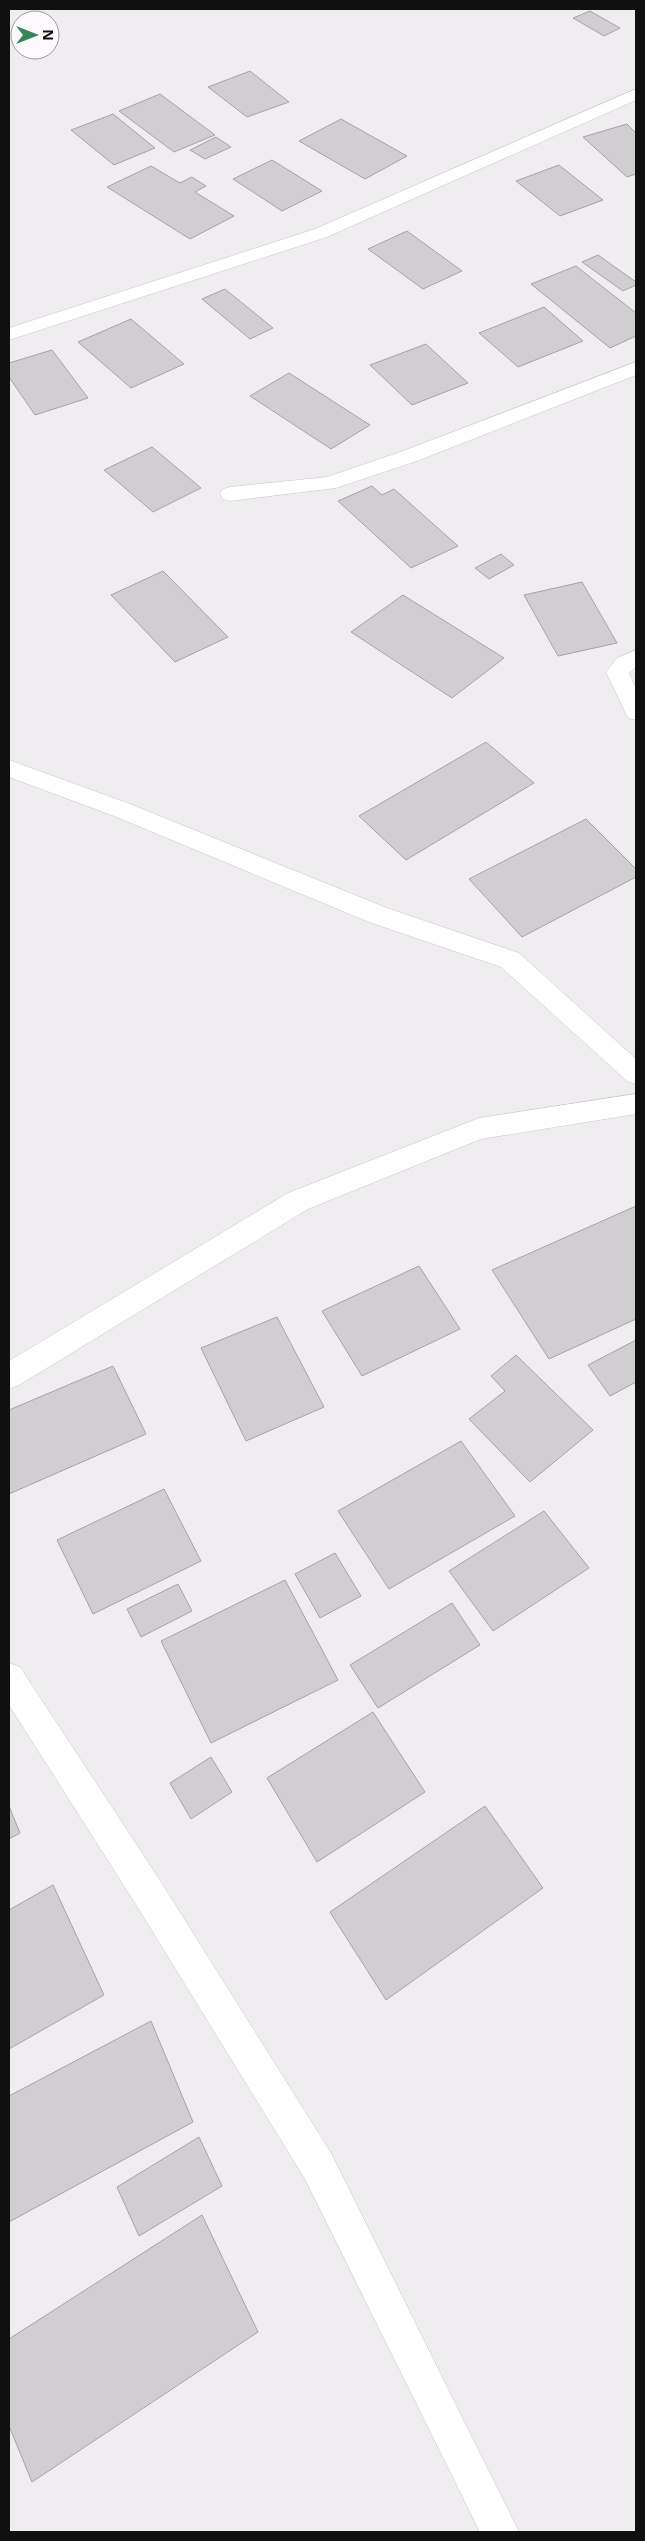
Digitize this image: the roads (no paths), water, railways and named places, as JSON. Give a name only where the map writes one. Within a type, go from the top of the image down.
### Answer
[{"type":"street","points":[[9,334],[321,234],[636,94]]},
{"type":"street","points":[[230,494],[329,483],[410,456],[636,368]]},
{"type":"street","points":[[636,658],[625,663],[617,672],[636,712]]},
{"type":"street","points":[[9,768],[122,810],[378,915],[510,960],[636,1074]]},
{"type":"street","points":[[9,1376],[298,1201],[479,1129],[636,1104]]},
{"type":"street","points":[[9,1678],[147,1891],[318,2166],[500,2532]]}]
